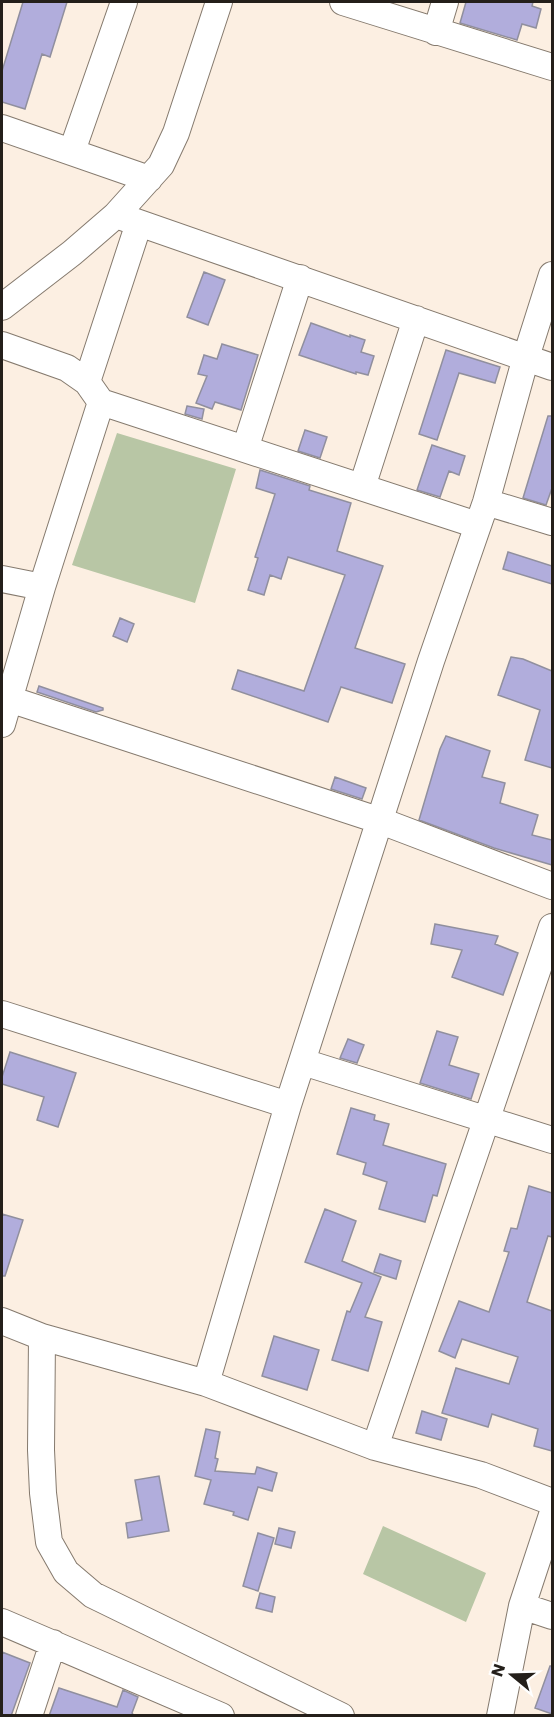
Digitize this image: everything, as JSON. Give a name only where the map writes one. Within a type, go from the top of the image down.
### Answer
[{"type":"street","points":[[72,152],[124,2]]},
{"type":"street","points":[[2,724],[42,587],[94,392],[127,219],[149,179],[162,165],[176,133],[219,2]]},
{"type":"street","points":[[343,2],[552,67]]},
{"type":"street","points":[[436,32],[445,2]]},
{"type":"street","points":[[2,128],[149,179]]},
{"type":"street","points":[[127,219],[552,368]]},
{"type":"street","points":[[2,307],[72,253],[127,219]]},
{"type":"street","points":[[206,1383],[288,1105],[481,513],[552,275]]},
{"type":"street","points":[[245,449],[300,279]]},
{"type":"street","points":[[362,487],[416,319]]},
{"type":"street","points":[[2,345],[67,368],[94,392],[245,449],[362,487],[481,513],[552,522]]},
{"type":"street","points":[[2,579],[42,587]]},
{"type":"street","points":[[9,699],[381,821],[552,886]]},
{"type":"street","points":[[375,1447],[552,927]]},
{"type":"street","points":[[2,1014],[288,1105]]},
{"type":"street","points":[[303,1062],[552,1140]]},
{"type":"street","points":[[2,1321],[42,1337],[206,1383],[375,1447],[481,1475],[552,1502]]},
{"type":"street","points":[[42,1337],[43,1493],[49,1542],[66,1572],[93,1595],[341,1716]]},
{"type":"street","points":[[500,1716],[522,1606],[552,1515]]},
{"type":"street","points":[[522,1606],[552,1616]]},
{"type":"street","points":[[2,1622],[54,1643],[192,1710],[221,1716]]},
{"type":"street","points":[[29,1716],[54,1643]]},
{"type":"green space","points":[[117,433],[236,469],[195,603],[72,565]]},
{"type":"green space","points":[[383,1526],[486,1573],[466,1622],[363,1574]]},
{"type":"building","points":[[23,2],[67,2],[50,57],[42,54],[25,109],[2,102],[2,71]]},
{"type":"building","points":[[466,2],[533,2],[532,6],[541,9],[536,28],[522,24],[517,40],[460,23]]},
{"type":"building","points":[[204,272],[225,280],[208,325],[187,317]]},
{"type":"building","points":[[311,323],[365,340],[361,352],[374,356],[368,375],[356,372],[356,374],[299,355]]},
{"type":"building","points":[[222,344],[258,355],[241,410],[215,402],[212,409],[196,403],[207,376],[198,374],[204,355],[217,359]]},
{"type":"building","points":[[446,350],[500,367],[495,383],[459,373],[437,440],[419,434]]},
{"type":"building","points":[[187,406],[204,409],[202,419],[185,414]]},
{"type":"building","points":[[548,416],[552,416],[552,488],[546,505],[523,498]]},
{"type":"building","points":[[305,430],[327,437],[320,458],[298,451]]},
{"type":"building","points":[[432,445],[465,456],[459,475],[449,471],[440,497],[417,490]]},
{"type":"building","points":[[260,470],[310,486],[309,490],[351,503],[337,551],[383,566],[355,648],[405,664],[392,703],[341,687],[328,722],[232,689],[238,670],[304,691],[345,575],[288,557],[281,579],[270,575],[264,595],[248,590],[258,558],[255,557],[275,494],[256,488]]},
{"type":"building","points":[[508,552],[552,566],[552,584],[503,569]]},
{"type":"building","points":[[120,618],[134,624],[127,642],[113,636]]},
{"type":"building","points":[[511,657],[523,659],[552,671],[552,768],[525,760],[540,710],[498,695]]},
{"type":"building","points":[[39,686],[103,708],[103,710],[96,712],[37,692]]},
{"type":"building","points":[[446,736],[490,751],[482,777],[505,783],[500,803],[538,815],[532,835],[552,840],[552,865],[494,848],[419,820]]},
{"type":"building","points":[[335,777],[366,788],[362,799],[331,789]]},
{"type":"building","points":[[435,924],[498,936],[495,944],[518,953],[503,995],[452,977],[462,950],[431,944]]},
{"type":"building","points":[[437,1031],[458,1037],[449,1065],[479,1074],[471,1099],[420,1083]]},
{"type":"building","points":[[348,1039],[364,1045],[357,1063],[340,1058]]},
{"type":"building","points":[[10,1052],[76,1073],[58,1127],[37,1120],[44,1097],[2,1084]]},
{"type":"building","points":[[351,1108],[375,1115],[374,1120],[389,1124],[383,1145],[446,1164],[437,1196],[433,1195],[425,1222],[379,1209],[387,1182],[363,1174],[366,1163],[337,1154]]},
{"type":"building","points":[[529,1186],[552,1193],[552,1237],[548,1236],[527,1302],[552,1311],[552,1451],[534,1446],[538,1429],[492,1414],[488,1427],[442,1413],[456,1368],[509,1384],[518,1357],[462,1339],[455,1358],[439,1351],[459,1301],[489,1312],[509,1252],[504,1251],[511,1228],[517,1229]]},
{"type":"building","points":[[325,1209],[356,1221],[342,1261],[381,1277],[365,1317],[382,1322],[368,1371],[332,1360],[347,1311],[350,1312],[362,1283],[305,1262]]},
{"type":"building","points":[[2,1214],[23,1220],[5,1276],[2,1276]]},
{"type":"building","points":[[380,1254],[401,1261],[396,1279],[374,1272]]},
{"type":"building","points":[[274,1336],[319,1350],[307,1390],[262,1376]]},
{"type":"building","points":[[422,1411],[447,1419],[441,1440],[416,1433]]},
{"type":"building","points":[[206,1429],[220,1432],[215,1471],[255,1474],[257,1467],[277,1473],[272,1491],[258,1487],[248,1520],[233,1515],[234,1512],[204,1504],[211,1480],[195,1476]]},
{"type":"building","points":[[159,1476],[169,1531],[128,1538],[126,1523],[142,1520],[135,1480]]},
{"type":"building","points":[[279,1528],[295,1532],[291,1548],[275,1544]]},
{"type":"building","points":[[258,1533],[274,1538],[258,1591],[243,1586]]},
{"type":"building","points":[[260,1593],[275,1597],[272,1612],[256,1608]]},
{"type":"building","points":[[2,1652],[30,1663],[11,1716],[2,1716]]},
{"type":"building","points":[[550,1666],[552,1666],[552,1714],[535,1708]]},
{"type":"building","points":[[59,1688],[117,1707],[123,1690],[138,1697],[132,1713],[134,1716],[49,1716]]}]
